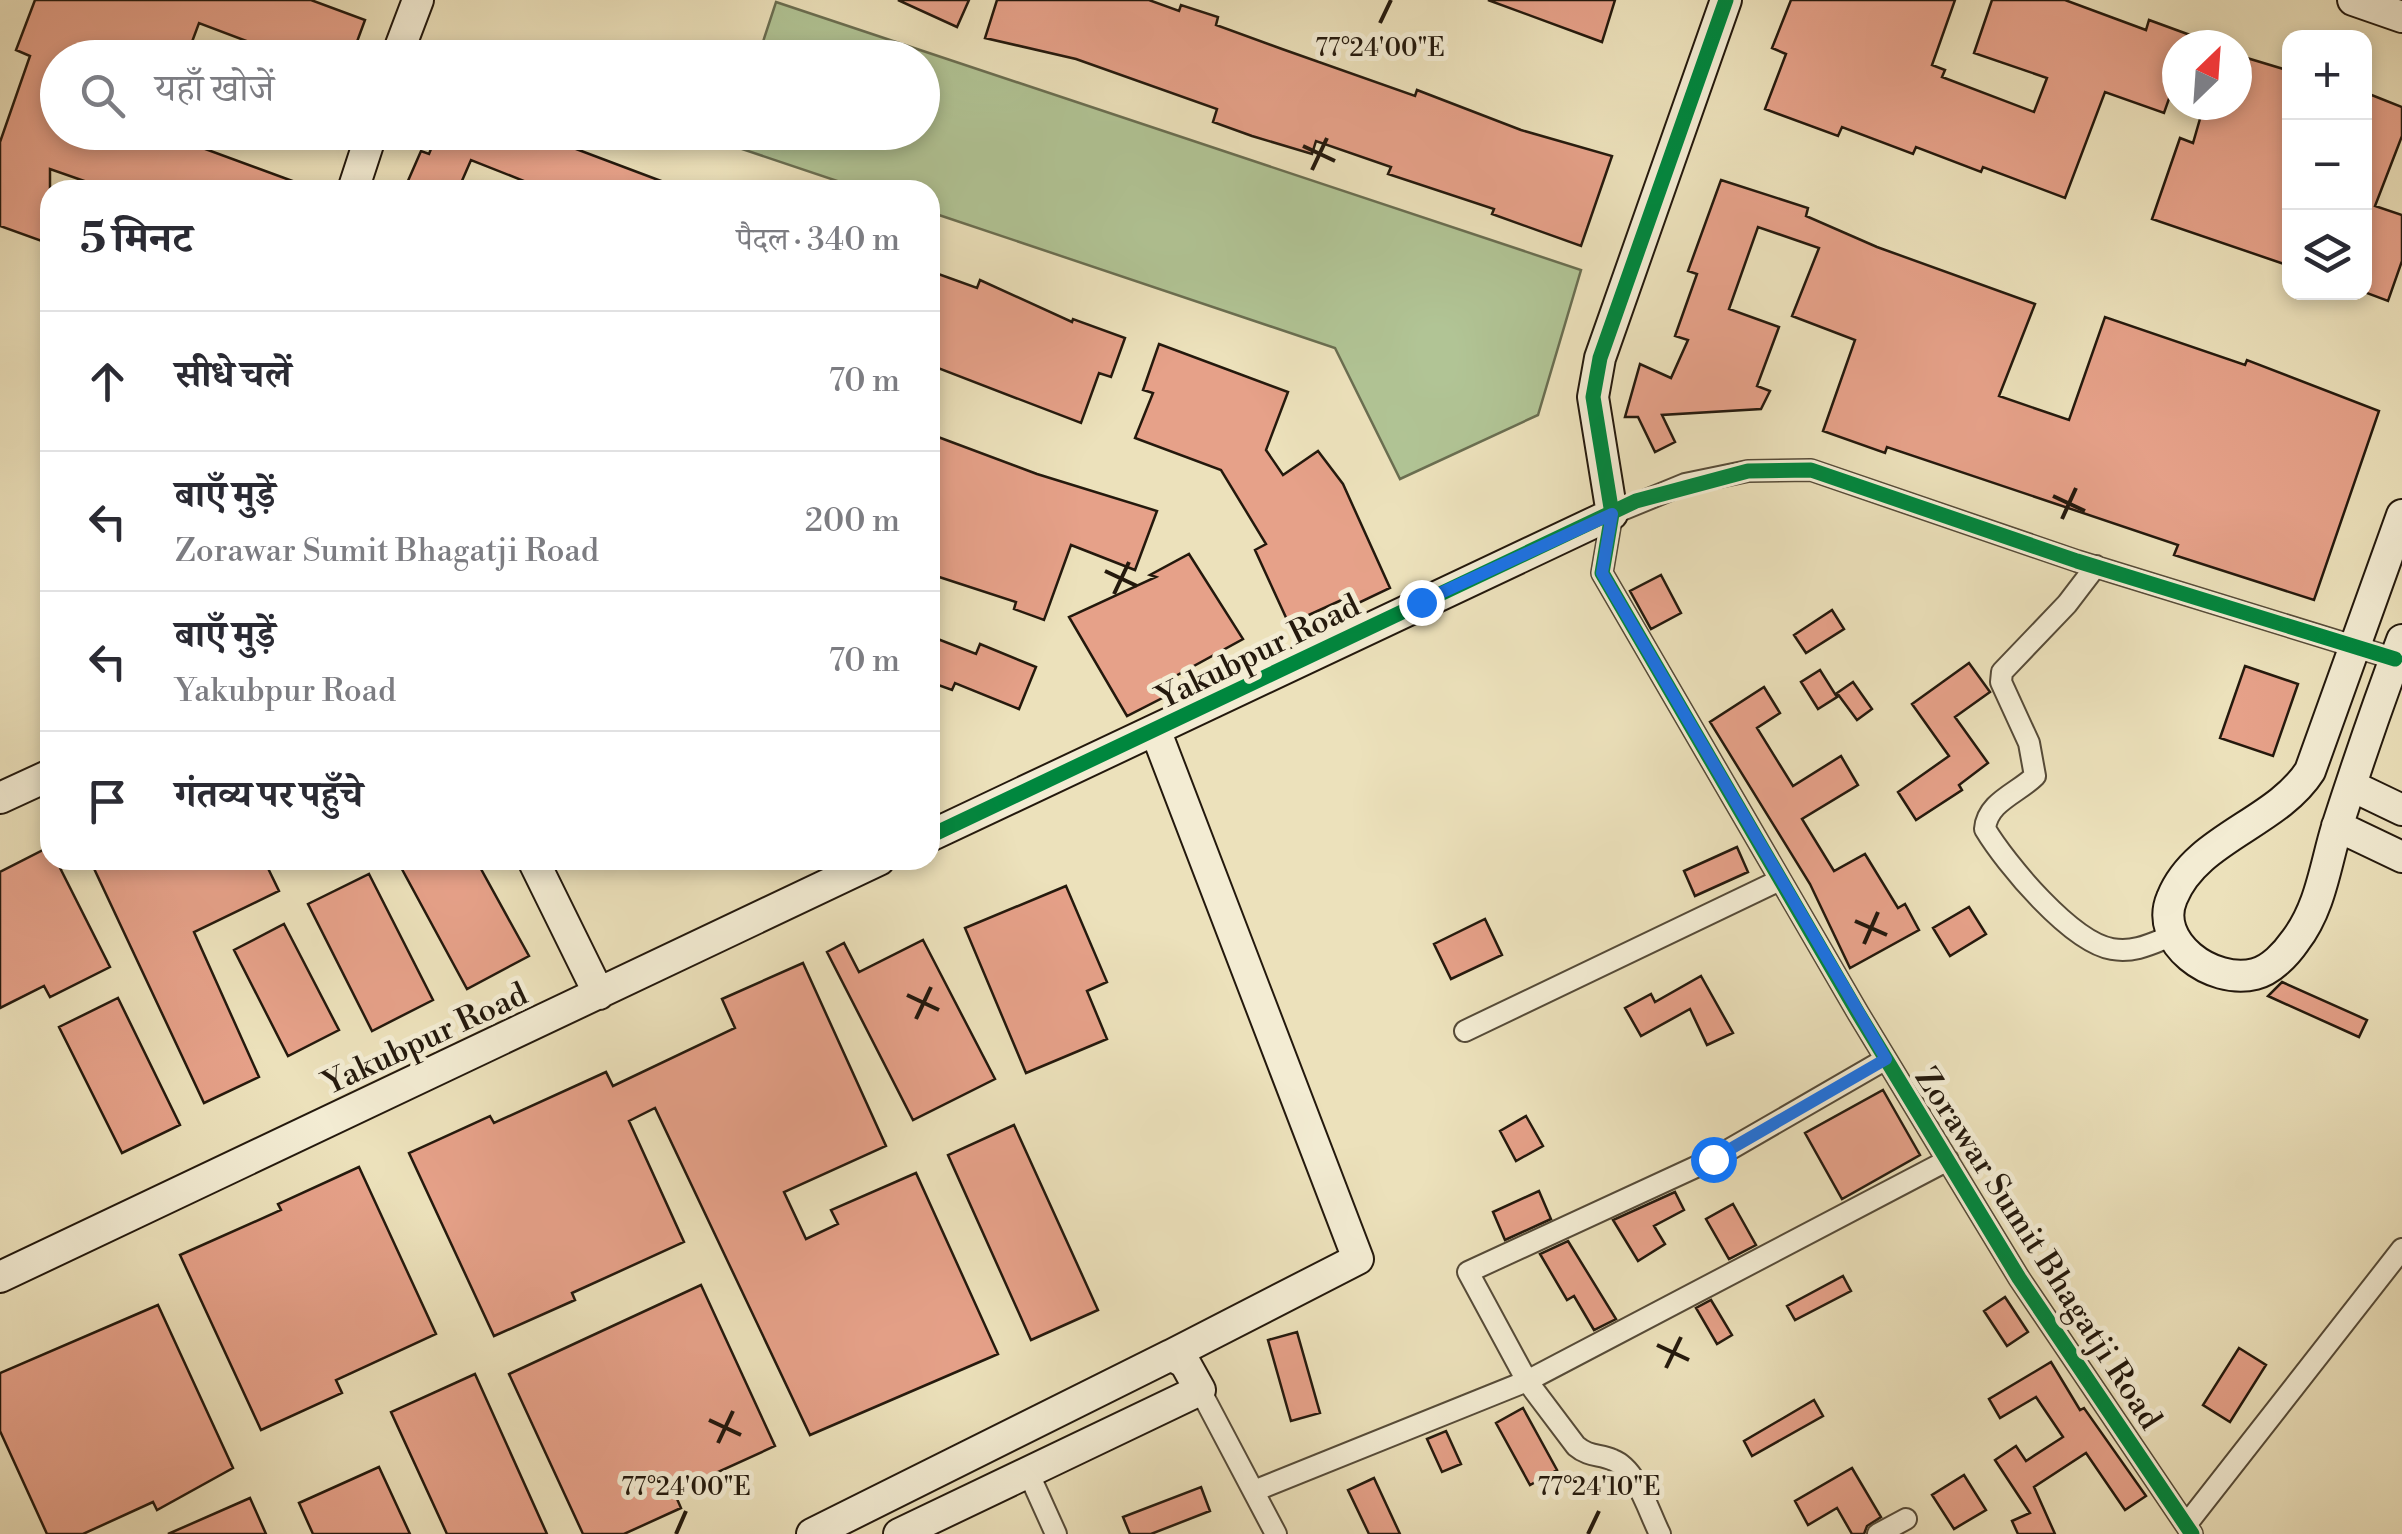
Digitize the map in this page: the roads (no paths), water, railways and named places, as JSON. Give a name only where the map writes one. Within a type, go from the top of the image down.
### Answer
[{"type":"street","points":[[403,40],[418,0]]},
{"type":"street","points":[[1726,0],[1600,358],[1593,397],[1612,514],[1686,484],[1748,470],[1812,470],[2096,566],[2358,644],[2398,649],[2337,826],[2321,892],[2297,939],[2272,966],[2253,975],[2221,971],[2175,945],[2165,922],[2172,896],[2192,868],[2276,809],[2304,781],[2358,644],[2402,515]]},
{"type":"street","points":[[2354,0],[2402,16]]},
{"type":"street","points":[[357,180],[366,150]]},
{"type":"street","name":"Yakubpur Road","points":[[940,831],[1612,514]]},
{"type":"street","name":"Zorawar Sumit Bhagatji Road","points":[[1612,514],[1602,573],[1780,880],[2019,1278],[2190,1530]]},
{"type":"street","points":[[2096,566],[2067,604],[2012,656],[2002,672],[2000,682],[2028,744],[2036,776],[1996,805],[1986,817],[1985,828],[2056,914],[2093,944],[2135,950],[2171,936]]},
{"type":"street","points":[[812,1534],[1358,1260],[1156,732]]},
{"type":"street","points":[[0,798],[40,779]]},
{"type":"street","points":[[2352,786],[2402,810]]},
{"type":"street","points":[[2337,826],[2402,857]]},
{"type":"street","points":[[538,870],[599,994]]},
{"type":"street","name":"Yakubpur Road","points":[[0,1277],[858,870]]},
{"type":"street","points":[[1465,1031],[1780,880]]},
{"type":"street","points":[[1660,1534],[1628,1470],[1614,1460],[1586,1454],[1527,1381],[1468,1272],[1713,1159],[1886,1059]]},
{"type":"street","points":[[1254,1490],[1527,1381],[1948,1160]]},
{"type":"street","points":[[2190,1530],[2402,1249]]},
{"type":"street","points":[[1171,1356],[1184,1363],[1200,1390],[1276,1534]]},
{"type":"street","points":[[899,1534],[1200,1390]]},
{"type":"street","points":[[1028,1472],[1056,1534]]},
{"type":"street","points":[[1878,1534],[1906,1519]]}]
